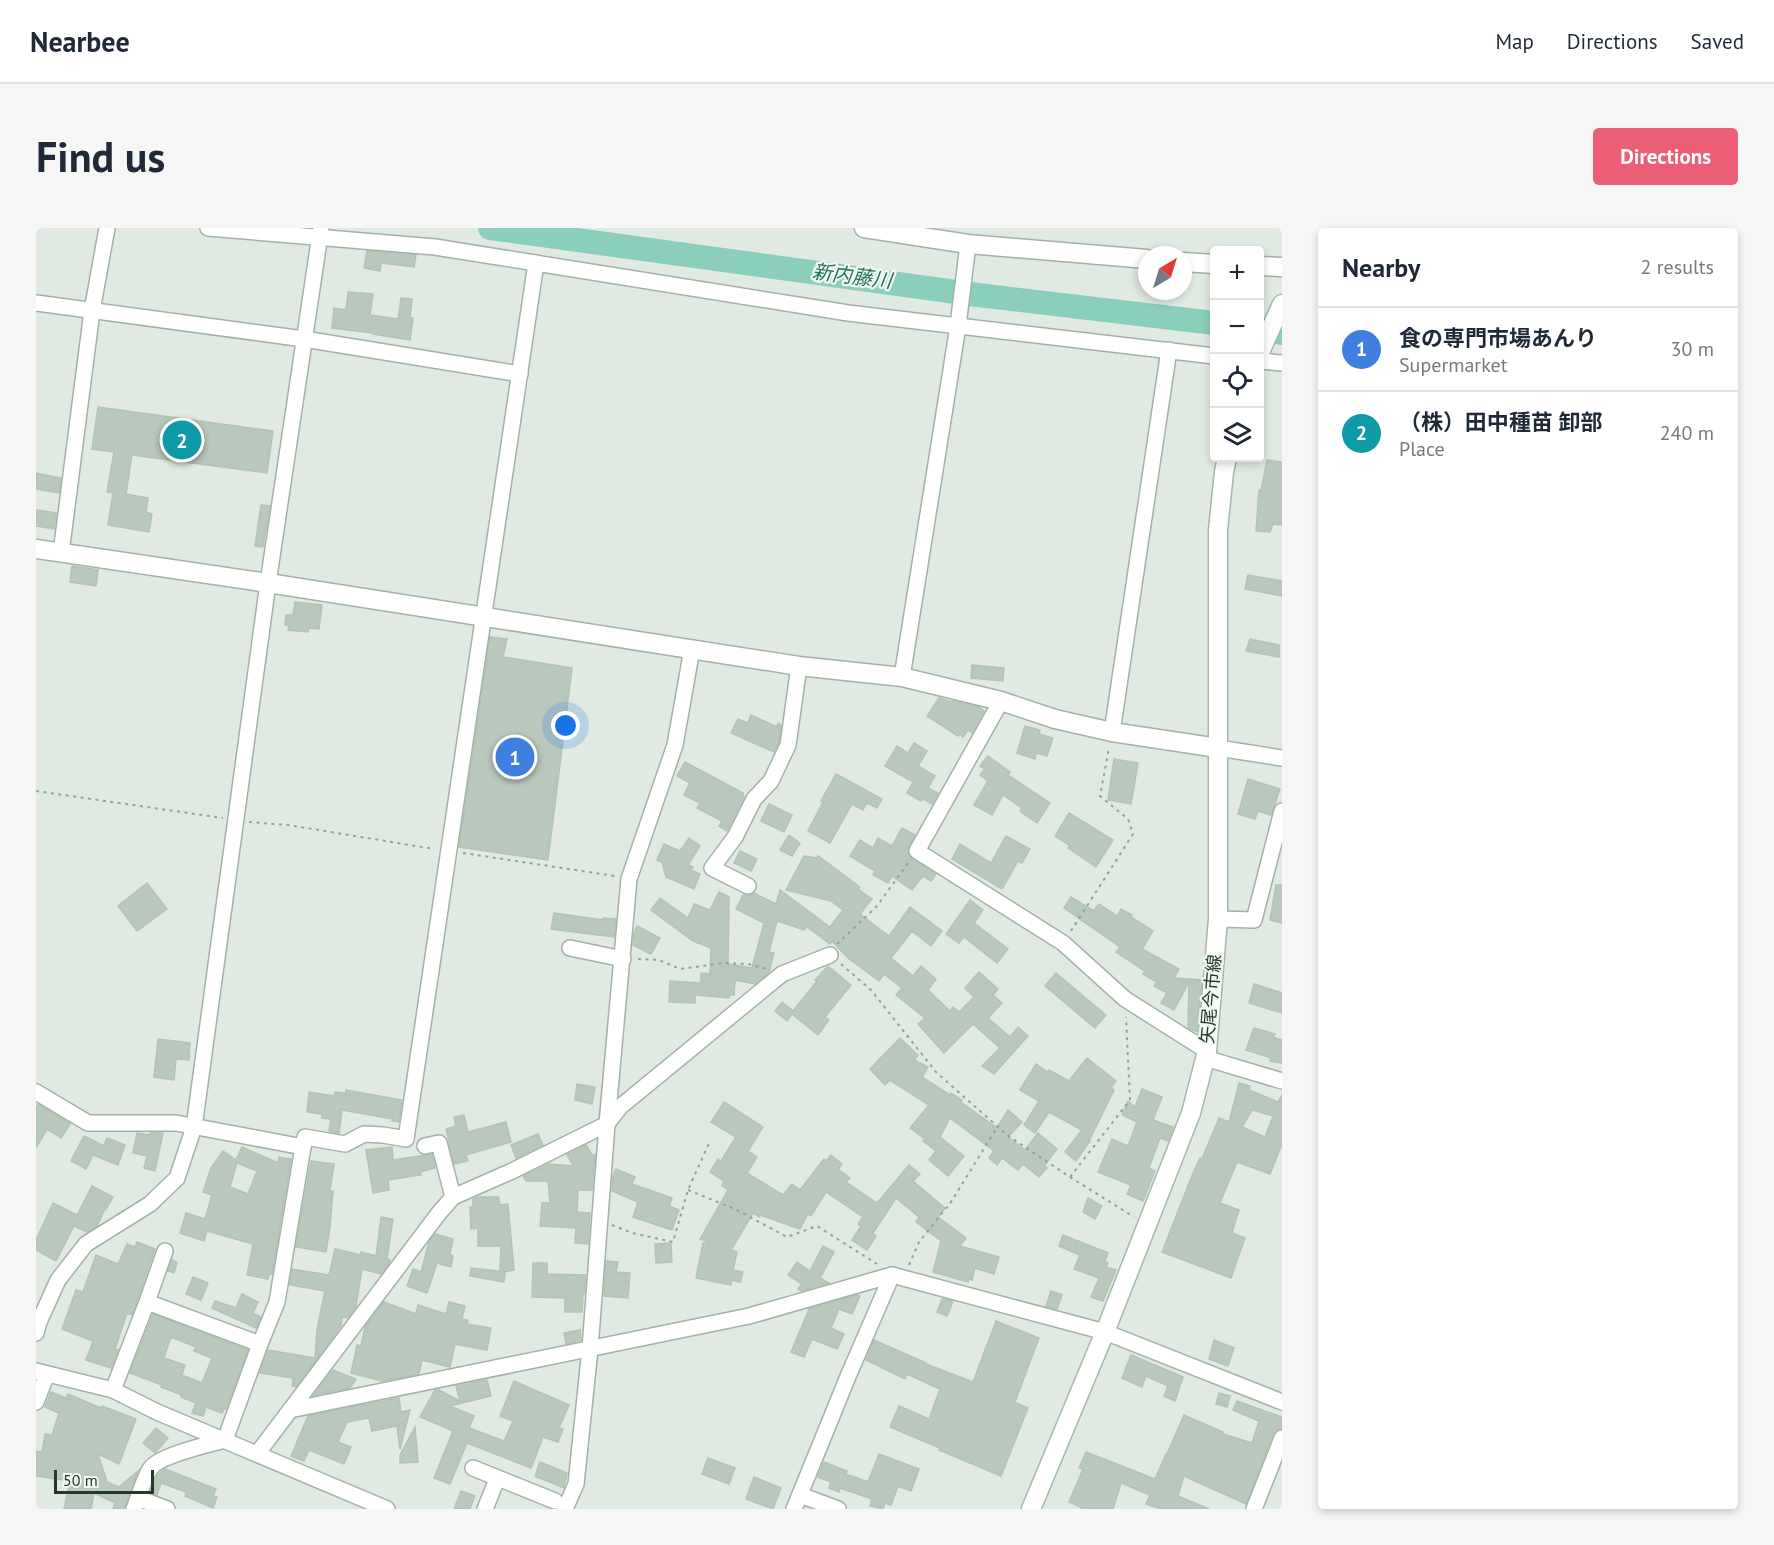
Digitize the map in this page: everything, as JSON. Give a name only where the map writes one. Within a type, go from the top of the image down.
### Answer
[{"type":"street","points":[[61,553],[92,311],[107,228]]},
{"type":"street","points":[[208,228],[321,232],[435,247],[848,313],[1210,355]]},
{"type":"street","points":[[864,228],[968,244],[1138,258]]},
{"type":"street","points":[[36,1333],[58,1280],[86,1244],[150,1204],[177,1178],[194,1127],[268,584],[321,232]]},
{"type":"street","points":[[902,677],[958,326],[968,244]]},
{"type":"street","points":[[225,1440],[277,1302],[305,1137],[345,1144],[364,1134],[406,1138],[536,263]]},
{"type":"street","points":[[1192,263],[1210,264]]},
{"type":"street","points":[[1264,266],[1282,267]]},
{"type":"street","points":[[36,303],[304,339],[520,374]]},
{"type":"street","points":[[1264,343],[1282,304]]},
{"type":"street","points":[[1112,732],[1169,350]]},
{"type":"street","points":[[1264,361],[1282,363]]},
{"type":"street","name":"矢尾今市線","points":[[1031,1509],[1105,1332],[1191,1113],[1206,1055],[1218,919],[1218,530],[1226,462]]},
{"type":"street","points":[[36,549],[800,666],[902,677],[1001,701],[1055,719],[1112,732],[1282,758]]},
{"type":"street","points":[[473,1468],[560,1505],[576,1484],[590,1349],[629,879],[675,745],[692,649]]},
{"type":"street","points":[[748,886],[712,868],[735,837],[754,799],[771,781],[788,745],[800,666]]},
{"type":"street","points":[[1001,701],[916,851],[1063,943],[1125,999],[1206,1055],[1282,1081]]},
{"type":"street","points":[[1218,919],[1254,920],[1282,811]]},
{"type":"street","points":[[570,948],[623,959]]},
{"type":"street","points":[[257,1454],[453,1197],[607,1124],[620,1107],[782,974],[830,955]]},
{"type":"street","points":[[36,1092],[88,1123],[176,1123],[303,1147]]},
{"type":"street","points":[[425,1146],[439,1143],[453,1197]]},
{"type":"street","points":[[113,1390],[165,1251]]},
{"type":"street","points":[[290,1410],[749,1316],[898,1276],[1105,1332],[1282,1402]]},
{"type":"street","points":[[838,1509],[797,1502],[898,1276]]},
{"type":"street","points":[[147,1302],[260,1344]]},
{"type":"street","points":[[36,1402],[41,1373],[113,1390],[157,1412],[387,1509]]},
{"type":"street","points":[[1254,1509],[1282,1438]]},
{"type":"street","points":[[167,1509],[136,1503],[150,1468],[156,1463],[197,1446],[225,1440]]},
{"type":"street","points":[[485,1509],[497,1479]]},
{"type":"path","points":[[1063,943],[1133,834],[1128,819],[1100,796],[1112,732]]},
{"type":"path","points":[[36,791],[236,820],[288,825],[629,879]]},
{"type":"path","points":[[916,851],[877,906],[840,940],[830,955],[872,990],[936,1072],[1007,1135],[1070,1178],[1146,1224]]},
{"type":"path","points":[[623,959],[658,960],[680,969],[724,963],[748,964],[782,974]]},
{"type":"path","points":[[1070,1178],[1130,1100],[1125,999]]},
{"type":"path","points":[[688,1190],[735,1209],[787,1238],[816,1226],[898,1276],[919,1242],[951,1203],[998,1126]]},
{"type":"path","points":[[600,1220],[632,1233],[673,1242],[688,1190],[710,1141]]},
{"type":"building","points":[[367,251],[416,255],[414,267],[381,263],[380,271],[364,268]]},
{"type":"building","points":[[348,292],[373,294],[370,315],[398,319],[401,298],[412,299],[410,318],[413,318],[410,340],[332,328],[334,308],[346,310]]},
{"type":"building","points":[[98,407],[273,431],[267,473],[132,455],[126,494],[148,498],[146,512],[152,514],[149,532],[108,525],[113,493],[107,492],[114,452],[92,449]]},
{"type":"building","points":[[1267,460],[1282,462],[1282,525],[1273,524],[1270,532],[1256,531],[1259,490],[1261,491]]},
{"type":"building","points":[[36,473],[61,478],[59,493],[36,489]]},
{"type":"building","points":[[261,505],[270,506],[263,547],[255,546]]},
{"type":"building","points":[[36,510],[56,513],[54,529],[36,526]]},
{"type":"building","points":[[72,566],[98,570],[96,586],[70,582]]},
{"type":"building","points":[[1248,575],[1282,581],[1282,596],[1245,589]]},
{"type":"building","points":[[295,602],[322,605],[319,629],[309,628],[308,632],[288,630],[289,626],[285,625],[286,615],[293,615]]},
{"type":"building","points":[[490,637],[507,639],[503,657],[572,668],[548,860],[459,847]]},
{"type":"building","points":[[1250,639],[1279,645],[1279,657],[1246,651]]},
{"type":"building","points":[[972,665],[1004,668],[1003,681],[971,678]]},
{"type":"building","points":[[939,698],[979,707],[984,711],[972,733],[968,730],[963,737],[960,734],[958,736],[927,716]]},
{"type":"building","points":[[751,715],[777,727],[778,723],[781,725],[779,742],[774,752],[731,733],[738,719],[748,723]]},
{"type":"building","points":[[1025,726],[1040,730],[1039,734],[1053,738],[1047,756],[1036,753],[1035,759],[1017,753]]},
{"type":"building","points":[[914,743],[927,751],[918,766],[935,776],[928,788],[938,793],[932,804],[907,793],[913,782],[885,766],[897,746],[908,753]]},
{"type":"building","points":[[988,756],[1010,772],[1008,775],[1050,803],[1037,823],[1020,811],[1022,808],[1003,795],[992,815],[974,805],[988,781],[980,775],[985,769],[980,766]]},
{"type":"building","points":[[1114,759],[1138,763],[1131,804],[1108,800]]},
{"type":"building","points":[[685,762],[743,793],[744,797],[727,831],[719,826],[722,821],[697,808],[700,803],[684,795],[690,783],[677,776]]},
{"type":"building","points":[[836,774],[882,799],[877,808],[867,803],[863,810],[852,804],[830,843],[808,831]]},
{"type":"building","points":[[1248,779],[1280,789],[1271,815],[1258,811],[1255,819],[1238,814]]},
{"type":"building","points":[[769,804],[792,815],[784,832],[761,821]]},
{"type":"building","points":[[1069,813],[1113,840],[1096,867],[1055,836]]},
{"type":"building","points":[[902,828],[915,835],[908,847],[909,856],[936,874],[931,881],[923,876],[912,890],[892,876],[888,883],[873,875],[875,871],[850,856],[860,840],[873,848],[878,838],[892,846]]},
{"type":"building","points":[[789,835],[800,843],[792,856],[780,850]]},
{"type":"building","points":[[1006,836],[1030,849],[1022,863],[1018,861],[1002,889],[952,859],[960,844],[991,863]]},
{"type":"building","points":[[689,838],[700,846],[688,865],[693,867],[691,870],[700,874],[694,889],[666,877],[662,862],[657,860],[664,844],[680,851]]},
{"type":"building","points":[[740,851],[757,859],[751,871],[734,863]]},
{"type":"building","points":[[804,856],[817,858],[818,856],[860,887],[858,889],[872,899],[860,914],[889,936],[910,907],[942,931],[931,946],[912,931],[891,958],[913,976],[921,966],[936,979],[928,990],[950,1011],[953,1007],[959,1012],[974,997],[965,988],[979,972],[998,989],[993,995],[1002,1003],[988,1018],[1010,1037],[1018,1027],[1028,1036],[994,1074],[982,1066],[1000,1048],[973,1024],[944,1053],[918,1024],[925,1018],[896,995],[902,988],[884,974],[879,981],[848,958],[832,941],[830,944],[807,927],[804,930],[777,921],[769,952],[774,953],[769,972],[755,984],[735,980],[734,995],[729,995],[729,998],[695,995],[695,1003],[669,1002],[670,981],[701,983],[701,973],[710,974],[711,948],[693,941],[651,910],[660,898],[688,918],[694,904],[710,910],[719,892],[729,897],[728,964],[752,968],[764,923],[736,909],[743,895],[749,896],[754,893],[776,904],[780,890],[830,927],[843,910],[831,901],[786,890]]},
{"type":"building","points":[[147,883],[167,909],[137,931],[118,906]]},
{"type":"building","points":[[1276,885],[1282,885],[1282,923],[1270,920]]},
{"type":"building","points":[[1071,897],[1094,911],[1099,904],[1117,916],[1121,909],[1132,915],[1131,917],[1153,931],[1142,949],[1179,969],[1174,978],[1202,980],[1197,1032],[1188,1028],[1189,982],[1174,1010],[1161,1003],[1167,993],[1154,986],[1157,982],[1143,974],[1145,971],[1116,952],[1120,947],[1064,908]]},
{"type":"building","points":[[970,900],[983,910],[974,923],[1008,949],[997,963],[964,937],[959,943],[946,934]]},
{"type":"building","points":[[554,913],[603,920],[603,918],[616,919],[614,937],[551,929]]},
{"type":"building","points":[[637,926],[660,938],[651,954],[633,945]]},
{"type":"building","points":[[828,966],[851,985],[825,1017],[829,1020],[818,1035],[792,1014],[787,1021],[775,1011],[782,1002],[793,1011]]},
{"type":"building","points":[[1056,973],[1106,1015],[1095,1028],[1045,986]]},
{"type":"building","points":[[1254,984],[1282,993],[1282,1013],[1249,1003]]},
{"type":"building","points":[[1254,1028],[1275,1034],[1273,1037],[1282,1040],[1282,1063],[1270,1061],[1271,1058],[1246,1050]]},
{"type":"building","points":[[900,1038],[918,1055],[914,1060],[928,1067],[922,1077],[962,1100],[961,1102],[997,1128],[1008,1110],[1022,1122],[1008,1137],[1025,1150],[1038,1133],[1057,1149],[1044,1166],[1047,1168],[1039,1177],[1023,1164],[1018,1170],[1002,1158],[997,1165],[989,1158],[994,1151],[950,1118],[940,1137],[964,1156],[948,1176],[929,1160],[936,1151],[910,1128],[929,1105],[890,1080],[885,1085],[870,1069]]},
{"type":"building","points":[[158,1039],[190,1043],[189,1060],[176,1059],[174,1080],[154,1077]]},
{"type":"building","points":[[1087,1058],[1116,1081],[1111,1088],[1114,1090],[1090,1141],[1076,1161],[1065,1152],[1082,1130],[1049,1112],[1035,1133],[1024,1125],[1039,1101],[1020,1090],[1036,1064],[1069,1081]]},
{"type":"building","points":[[1239,1083],[1250,1086],[1249,1090],[1278,1102],[1282,1095],[1282,1144],[1270,1174],[1237,1162],[1220,1203],[1239,1210],[1232,1233],[1245,1238],[1231,1278],[1162,1252],[1191,1178],[1200,1158],[1202,1159],[1219,1118],[1229,1122]],"holes":[[[1252,1110],[1273,1116],[1265,1137],[1242,1127]]]},
{"type":"building","points":[[577,1084],[595,1087],[592,1104],[575,1100]]},
{"type":"building","points":[[1142,1089],[1162,1097],[1153,1120],[1173,1127],[1168,1141],[1160,1138],[1149,1168],[1155,1171],[1143,1201],[1127,1194],[1131,1185],[1098,1172],[1112,1139],[1128,1146],[1137,1122],[1122,1115],[1128,1101],[1135,1107]]},
{"type":"building","points":[[346,1090],[402,1100],[399,1122],[342,1110],[339,1133],[329,1131],[331,1119],[322,1118],[322,1114],[307,1112],[309,1092],[334,1096],[335,1092],[345,1093],[345,1097]]},
{"type":"building","points":[[724,1102],[763,1127],[748,1151],[757,1157],[747,1173],[783,1195],[792,1184],[800,1190],[824,1159],[826,1161],[831,1155],[842,1164],[838,1169],[850,1178],[846,1182],[877,1203],[909,1165],[920,1174],[913,1181],[945,1208],[938,1217],[966,1238],[960,1246],[999,1257],[994,1274],[975,1268],[972,1280],[969,1279],[968,1282],[933,1272],[941,1241],[916,1222],[919,1217],[896,1198],[873,1233],[876,1236],[867,1250],[852,1240],[861,1226],[858,1224],[863,1217],[826,1192],[811,1216],[808,1214],[800,1229],[760,1215],[759,1217],[753,1213],[731,1250],[737,1252],[733,1270],[743,1272],[740,1282],[731,1280],[731,1285],[696,1278],[703,1243],[712,1243],[700,1239],[728,1190],[722,1186],[724,1181],[710,1172],[718,1159],[721,1161],[736,1137],[711,1122]]},
{"type":"building","points":[[38,1104],[70,1124],[61,1138],[47,1129],[36,1148],[36,1107]]},
{"type":"building","points":[[464,1115],[468,1132],[506,1122],[511,1142],[466,1155],[468,1161],[454,1164],[446,1129],[456,1126],[454,1117]]},
{"type":"building","points":[[137,1133],[149,1135],[150,1133],[163,1133],[155,1171],[144,1168],[147,1156],[133,1153]]},
{"type":"building","points":[[538,1134],[543,1145],[516,1158],[511,1145]]},
{"type":"building","points":[[84,1136],[104,1146],[107,1138],[125,1145],[118,1165],[93,1155],[86,1169],[71,1161]]},
{"type":"building","points":[[586,1145],[592,1155],[595,1155],[592,1190],[578,1190],[577,1212],[590,1213],[588,1244],[575,1243],[576,1228],[540,1226],[542,1203],[550,1203],[548,1181],[526,1181],[523,1176],[549,1164],[574,1166],[567,1155]]},
{"type":"building","points":[[242,1147],[278,1163],[279,1157],[291,1159],[272,1274],[269,1274],[268,1279],[247,1275],[253,1244],[207,1231],[204,1241],[180,1233],[186,1213],[205,1219],[212,1195],[203,1192],[211,1168],[223,1151],[236,1160]],"holes":[[[237,1163],[257,1171],[248,1194],[230,1187]]]},
{"type":"building","points":[[392,1147],[393,1160],[432,1154],[435,1168],[420,1172],[421,1175],[388,1180],[389,1190],[373,1193],[366,1150]]},
{"type":"building","points":[[311,1161],[334,1164],[326,1252],[296,1247]]},
{"type":"building","points":[[616,1169],[635,1177],[632,1184],[672,1198],[669,1206],[679,1210],[672,1230],[633,1217],[638,1202],[612,1191]]},
{"type":"building","points":[[92,1186],[113,1197],[97,1226],[87,1232],[74,1226],[56,1261],[36,1250],[36,1240],[53,1203],[77,1215]]},
{"type":"building","points":[[499,1197],[495,1199],[499,1199],[500,1205],[508,1204],[514,1270],[504,1272],[504,1282],[470,1276],[471,1268],[500,1271],[501,1246],[478,1246],[478,1228],[471,1229],[470,1207],[473,1207],[473,1199]]},
{"type":"building","points":[[1088,1198],[1102,1206],[1095,1219],[1083,1212]]},
{"type":"building","points":[[381,1217],[393,1219],[387,1259],[390,1260],[389,1263],[381,1274],[362,1269],[356,1306],[348,1318],[342,1317],[341,1326],[296,1387],[292,1386],[293,1378],[260,1373],[268,1350],[315,1358],[317,1329],[325,1291],[290,1285],[292,1269],[329,1275],[335,1249],[376,1256]]},
{"type":"building","points":[[435,1234],[453,1239],[450,1254],[453,1256],[451,1267],[437,1263],[427,1293],[407,1286],[413,1269],[421,1272],[429,1242]]},
{"type":"building","points":[[1063,1235],[1108,1253],[1105,1261],[1108,1263],[1106,1267],[1116,1270],[1103,1301],[1091,1297],[1099,1278],[1074,1269],[1080,1255],[1059,1246]]},
{"type":"building","points":[[137,1242],[155,1249],[132,1315],[127,1313],[111,1368],[86,1360],[93,1341],[62,1329],[76,1290],[83,1292],[96,1255],[118,1264],[127,1244],[135,1247]]},
{"type":"building","points":[[671,1243],[672,1262],[656,1263],[655,1244]]},
{"type":"building","points":[[823,1246],[834,1252],[820,1278],[829,1283],[801,1291],[798,1289],[802,1284],[788,1275],[797,1262],[810,1271]]},
{"type":"building","points":[[172,1259],[177,1263],[174,1273],[168,1271]]},
{"type":"building","points":[[606,1261],[618,1262],[616,1272],[630,1273],[628,1298],[604,1296]]},
{"type":"building","points":[[533,1263],[547,1263],[547,1274],[586,1275],[582,1312],[565,1312],[565,1298],[532,1297]]},
{"type":"building","points":[[193,1277],[208,1283],[201,1300],[186,1294]]},
{"type":"building","points":[[1051,1291],[1062,1295],[1057,1309],[1046,1306]]},
{"type":"building","points":[[242,1294],[258,1302],[253,1313],[261,1317],[256,1328],[212,1308],[215,1301],[236,1308]]},
{"type":"building","points":[[860,1296],[852,1314],[839,1309],[831,1328],[844,1334],[837,1349],[812,1339],[804,1357],[791,1352],[809,1309]]},
{"type":"building","points":[[942,1299],[953,1301],[947,1316],[937,1312]]},
{"type":"building","points":[[384,1302],[416,1314],[418,1305],[446,1314],[449,1302],[465,1306],[462,1319],[468,1320],[467,1324],[491,1328],[487,1350],[455,1344],[450,1367],[422,1360],[419,1374],[382,1381],[351,1373],[357,1345],[361,1346],[365,1327]]},
{"type":"building","points":[[153,1314],[248,1350],[226,1409],[222,1413],[206,1407],[203,1416],[192,1413],[196,1403],[161,1387],[162,1385],[130,1373]],"holes":[[[171,1337],[196,1347],[194,1351],[212,1358],[202,1383],[182,1375],[185,1365],[164,1358]]]},
{"type":"building","points":[[996,1321],[1039,1338],[1015,1402],[1028,1408],[1001,1476],[890,1427],[899,1406],[929,1419],[940,1389],[907,1374],[905,1379],[866,1360],[874,1340],[973,1382]]},
{"type":"building","points":[[580,1330],[581,1340],[566,1344],[564,1333]]},
{"type":"building","points":[[1214,1340],[1234,1348],[1228,1366],[1209,1359]]},
{"type":"building","points":[[1131,1355],[1183,1377],[1175,1401],[1164,1396],[1168,1386],[1146,1376],[1142,1387],[1122,1378]]},
{"type":"building","points":[[333,1370],[356,1379],[350,1388],[314,1395]]},
{"type":"building","points":[[487,1380],[491,1396],[450,1406],[474,1416],[469,1428],[504,1441],[513,1421],[500,1416],[514,1381],[569,1405],[559,1428],[563,1429],[558,1442],[543,1437],[531,1468],[467,1443],[450,1484],[434,1478],[453,1431],[420,1417],[435,1390],[460,1401],[456,1386]]},
{"type":"building","points":[[51,1392],[66,1398],[68,1394],[136,1419],[119,1464],[98,1454],[107,1482],[119,1487],[138,1471],[124,1509],[113,1509],[115,1503],[94,1493],[91,1509],[64,1509],[70,1481],[36,1476],[36,1451],[42,1452],[45,1434],[52,1435],[59,1413],[45,1407]]},
{"type":"building","points":[[1219,1393],[1230,1396],[1227,1407],[1216,1404]]},
{"type":"building","points":[[399,1398],[401,1412],[410,1410],[400,1449],[397,1426],[372,1431],[369,1418],[347,1422],[338,1442],[351,1447],[344,1464],[309,1450],[304,1461],[291,1456],[308,1416]]},
{"type":"building","points":[[1237,1401],[1282,1417],[1282,1428],[1273,1434],[1246,1504],[1184,1476],[1178,1496],[1209,1509],[1161,1509],[1146,1504],[1150,1495],[1121,1483],[1113,1509],[1084,1509],[1069,1502],[1083,1469],[1079,1468],[1086,1452],[1155,1479],[1184,1415],[1223,1434],[1252,1443],[1259,1421],[1233,1410]]},
{"type":"building","points":[[415,1427],[418,1462],[400,1463],[400,1455]]},
{"type":"building","points":[[156,1428],[168,1438],[155,1453],[143,1443]]},
{"type":"building","points":[[879,1454],[919,1469],[911,1491],[898,1486],[891,1505],[885,1503],[883,1509],[870,1506],[872,1499],[840,1488],[839,1492],[829,1488],[831,1482],[818,1477],[824,1462],[847,1471],[846,1474],[868,1482]]},
{"type":"building","points":[[708,1458],[735,1468],[729,1484],[702,1474]]},
{"type":"building","points":[[540,1462],[567,1473],[564,1488],[535,1476]]},
{"type":"building","points":[[165,1469],[216,1489],[213,1496],[217,1497],[213,1508],[185,1496],[186,1492],[161,1483],[157,1495],[150,1492],[158,1475]]},
{"type":"building","points":[[754,1477],[781,1488],[773,1509],[746,1499]]},
{"type":"building","points":[[461,1491],[475,1496],[470,1509],[454,1509]]},
{"type":"waterway","name":"新内藤川","points":[[490,228],[978,295],[1210,323]]},
{"type":"waterway","name":"新内藤川","points":[[1264,330],[1282,333]]},
{"type":"place","name":"（株）田中種苗 卸部","points":[[182,440]]},
{"type":"place","name":"食の専門市場あんり","points":[[515,757]]}]
